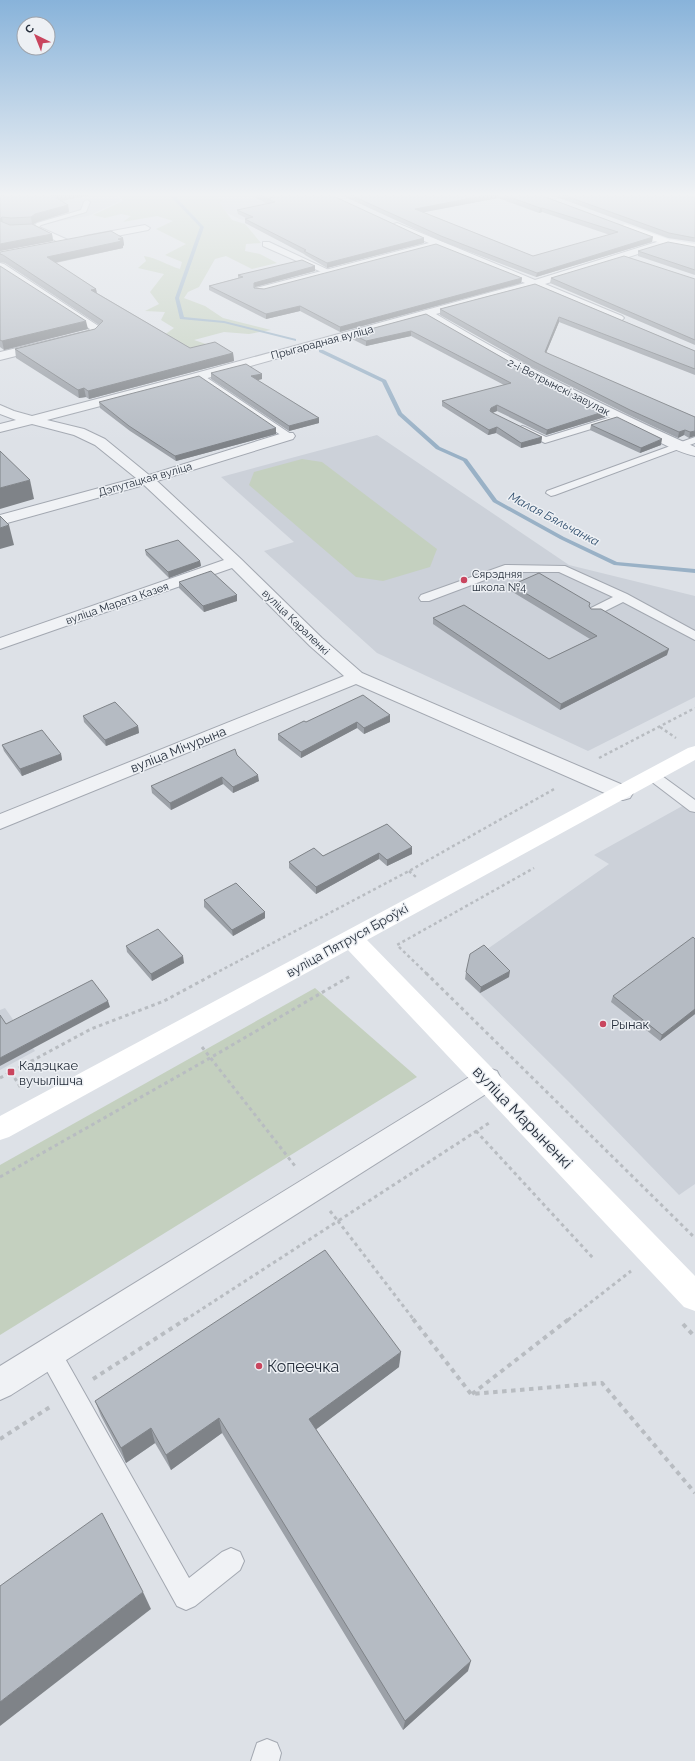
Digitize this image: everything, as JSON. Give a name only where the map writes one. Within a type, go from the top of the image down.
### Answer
[{"type":"main road","name":"вуліца Пятруся Броўкі","points":[[0,1130],[695,752]]},
{"type":"main road","name":"вуліца Марыненкі","points":[[351,938],[488,1079],[695,1297]]},
{"type":"street","points":[[0,356],[92,334],[97,329],[17,277]]},
{"type":"street","points":[[260,290],[309,277]]},
{"type":"street","points":[[521,277],[626,322]]},
{"type":"street","name":"Прыгарадная вуліца","points":[[0,428],[200,376],[555,277]]},
{"type":"street","name":"2-і Ветрынскі завулак","points":[[427,313],[506,360],[618,417],[695,452]]},
{"type":"street","name":"вуліца Караленкі","points":[[0,409],[9,414],[79,432],[100,442],[147,480],[235,562],[316,642],[356,677],[579,775],[623,792]]},
{"type":"street","name":"Дэпутацкая вуліца","points":[[0,520],[147,480],[288,436]]},
{"type":"street","name":"вуліца Марата Казея","points":[[0,644],[235,562]]},
{"type":"street","name":"вуліца Мічурына","points":[[0,822],[356,677]]},
{"type":"street","points":[[0,1384],[488,1079]]},
{"type":"lane","points":[[200,376],[288,436]]},
{"type":"lane","points":[[517,426],[545,440],[618,417]]},
{"type":"lane","points":[[551,493],[695,440]]},
{"type":"lane","points":[[425,598],[505,569],[561,568],[623,597],[695,636]]},
{"type":"lane","points":[[595,611],[623,597]]},
{"type":"lane","points":[[653,776],[695,807]]},
{"type":"lane","points":[[50,1354],[186,1597],[231,1561]]},
{"type":"path","points":[[0,1078],[91,1030],[164,1001],[409,871],[579,775],[594,761],[695,708]]},
{"type":"path","points":[[0,1177],[210,1058],[374,962],[397,945],[540,865]]},
{"type":"path","points":[[397,945],[695,1238]]},
{"type":"path","points":[[164,1001],[338,1221],[471,1394]]},
{"type":"path","points":[[0,1439],[544,1088]]},
{"type":"path","points":[[476,1131],[593,1258]]},
{"type":"path","points":[[471,1394],[654,1253]]},
{"type":"path","points":[[471,1394],[602,1383],[695,1493]]},
{"type":"shaded area","name":"Сярэдняя школа №4","points":[[377,435],[569,565],[695,596],[695,697],[588,751],[377,653],[264,551],[294,542],[221,477]]},
{"type":"shaded area","name":"Рынак","points":[[695,799],[695,1184],[679,1195],[570,1083],[465,979],[483,952],[609,864],[594,855]]},
{"type":"shaded area","points":[[5,1008],[35,1051],[0,1070],[0,1010]]},
{"type":"green space","points":[[162,277],[205,277],[199,287],[188,292],[184,298],[205,306],[223,318],[271,330],[249,334],[224,332],[194,340],[209,345],[183,354],[150,345],[174,328],[161,320],[165,312],[145,311],[159,304],[150,292]]},
{"type":"green space","points":[[302,459],[322,462],[437,549],[430,567],[383,581],[356,577],[249,485],[254,472]]},
{"type":"green space","points":[[315,988],[417,1077],[0,1335],[0,1165]]},
{"type":"building","points":[[0,277],[17,277],[86,321],[2,341],[0,340]]},
{"type":"building","points":[[37,277],[78,277],[96,289],[91,290],[190,348],[215,342],[233,353],[88,391],[84,388],[78,390],[15,349],[95,329],[103,321]]},
{"type":"building","points":[[242,277],[275,277],[254,283],[254,288],[264,289],[309,277],[522,278],[340,327],[300,306],[266,314],[209,286]]},
{"type":"building","points":[[689,277],[695,279],[695,340],[551,278]]},
{"type":"building","points":[[535,284],[695,351],[695,369],[559,317],[545,352],[695,417],[695,431],[690,432],[685,430],[679,432],[630,410],[533,361],[440,309]]},
{"type":"building","points":[[426,314],[524,370],[606,411],[547,430],[497,405],[491,408],[490,411],[493,413],[542,437],[521,443],[497,427],[489,430],[442,401],[511,383],[411,331],[366,341],[352,334]]},
{"type":"building","points":[[246,364],[262,374],[251,376],[319,418],[289,426],[211,373]]},
{"type":"building","points":[[199,376],[276,428],[175,456],[129,426],[99,402]]},
{"type":"building","points":[[617,417],[662,439],[641,448],[591,425]]},
{"type":"building","points":[[0,451],[30,480],[0,488]]},
{"type":"building","points":[[0,516],[9,525],[0,528]]},
{"type":"building","points":[[178,540],[200,561],[168,572],[145,550]]},
{"type":"building","points":[[211,571],[237,595],[203,606],[179,582]]},
{"type":"building","points":[[539,573],[590,603],[589,606],[591,609],[601,609],[669,649],[561,704],[433,618],[464,605],[549,659],[597,636],[512,585]]},
{"type":"building","points":[[363,695],[390,715],[364,728],[357,722],[301,752],[278,734],[304,721],[306,722]]},
{"type":"building","points":[[115,702],[138,726],[105,740],[83,716]]},
{"type":"building","points":[[42,730],[61,754],[20,769],[2,745]]},
{"type":"building","points":[[235,749],[237,755],[258,775],[233,787],[222,777],[170,803],[151,786]]},
{"type":"building","points":[[387,824],[412,847],[387,860],[379,853],[316,887],[289,862],[314,848],[323,856]]},
{"type":"building","points":[[236,883],[265,912],[232,930],[204,900]]},
{"type":"building","points":[[158,929],[183,956],[151,974],[126,946]]},
{"type":"building","points":[[693,937],[695,939],[695,1009],[662,1035],[613,996]]},
{"type":"building","points":[[484,945],[510,971],[481,987],[466,972],[470,954]]},
{"type":"building","points":[[92,980],[108,1001],[0,1058],[0,1015],[6,1024]]},
{"type":"building","points":[[325,1250],[401,1352],[309,1419],[471,1661],[405,1721],[219,1418],[166,1455],[151,1428],[121,1448],[95,1401]]},
{"type":"building","points":[[102,1513],[143,1592],[0,1702],[0,1586]]},
{"type":"waterway","name":"Малая Бяльчанка","points":[[184,277],[177,298],[182,318],[224,322],[294,340]]},
{"type":"waterway","name":"Малая Бяльчанка","points":[[321,351],[384,381],[400,414],[438,448],[465,460],[495,501],[562,538],[616,564],[695,571]]},
{"type":"place","name":"Сярэдняя школа №4","points":[[464,580]]},
{"type":"place","name":"Рынак","points":[[603,1024]]},
{"type":"place","name":"Кадэцкае вучылішча","points":[[11,1072]]},
{"type":"place","name":"Копеечка","points":[[259,1366]]}]
